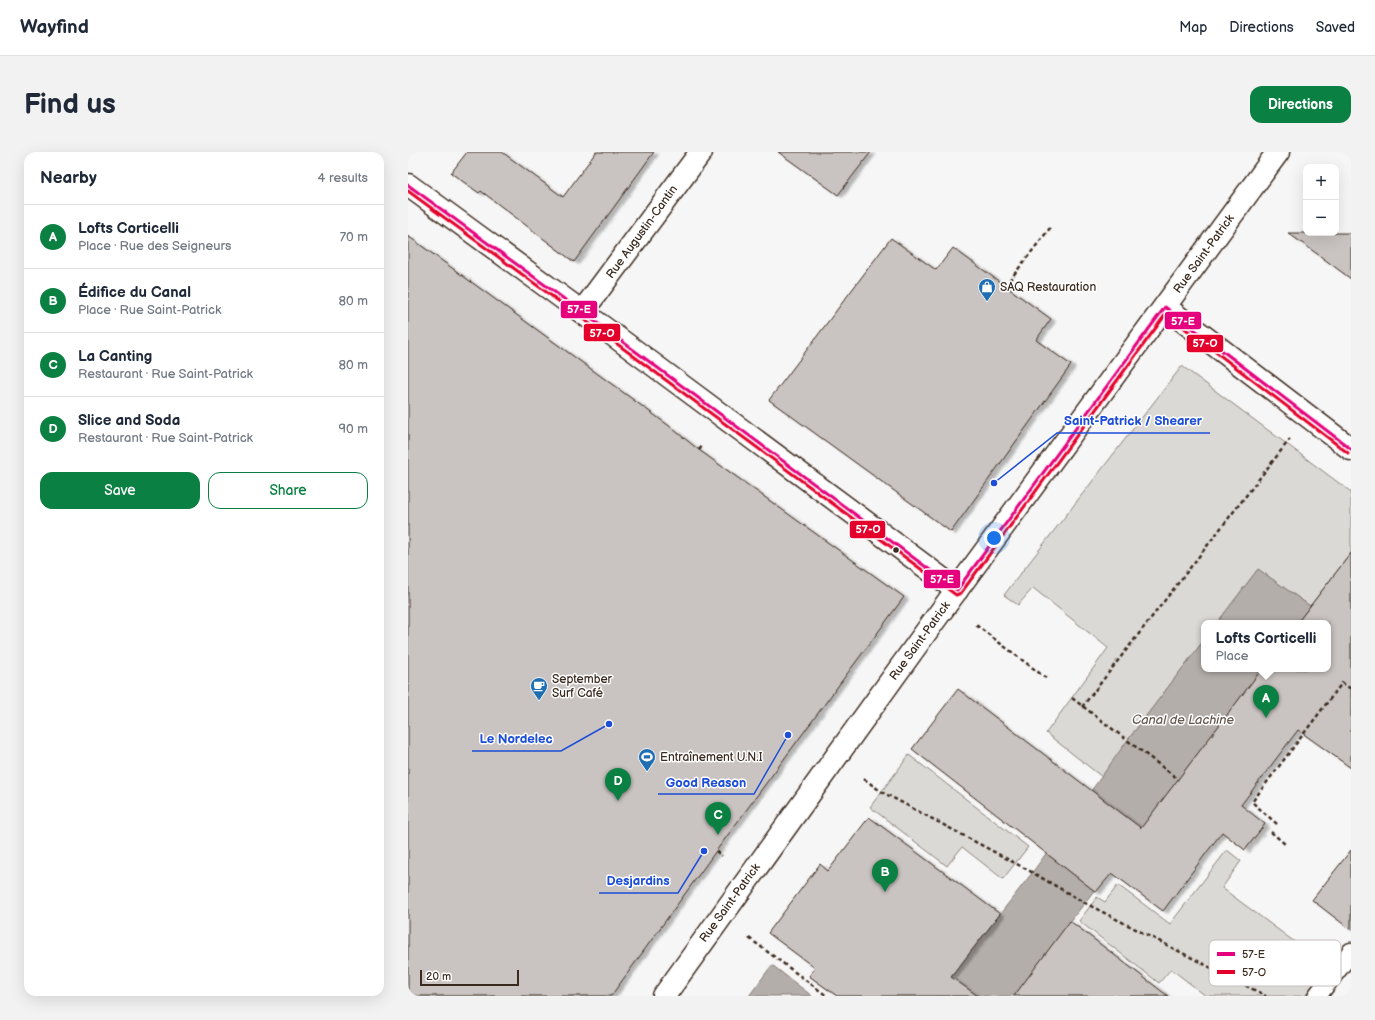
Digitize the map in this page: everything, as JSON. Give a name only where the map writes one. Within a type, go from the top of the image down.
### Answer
[{"type":"street","name":"Rue Augustin-Cantin","points":[[582,312],[701,152]]},
{"type":"street","name":"Rue Saint-Patrick","points":[[664,996],[957,590],[1278,152]]},
{"type":"street","points":[[408,185],[582,312],[923,567],[957,590]]},
{"type":"street","points":[[1165,307],[1351,449]]},
{"type":"lane","points":[[1341,965],[1351,952]]},
{"type":"lane","points":[[1317,996],[1325,986]]},
{"type":"path","points":[[1005,286],[1050,228]]},
{"type":"path","points":[[1082,707],[1293,435]]},
{"type":"path","points":[[700,450],[703,445]]},
{"type":"path","points":[[976,625],[1046,678]]},
{"type":"path","points":[[1277,824],[1252,802],[1342,683],[1351,690]]},
{"type":"path","points":[[1072,698],[1178,779]]},
{"type":"path","points":[[864,779],[882,792],[1031,872],[1085,903],[1209,967]]},
{"type":"path","points":[[1271,832],[1285,844]]},
{"type":"path","points":[[716,851],[722,856]]},
{"type":"path","points":[[749,938],[827,996]]},
{"type":"path","points":[[1247,986],[1266,996]]},
{"type":"shaded area","points":[[1182,366],[1351,492],[1351,553],[1310,606],[1258,569],[1219,620],[1201,620],[1201,644],[1127,741],[1102,777],[1046,733],[1108,648],[1033,588],[1018,605],[1004,595]]},
{"type":"shaded area","points":[[909,755],[1028,847],[1003,879],[962,847],[947,866],[870,807]]},
{"type":"shaded area","points":[[1227,850],[1241,861],[1222,888],[1292,940],[1209,940],[1209,986],[1312,986],[1305,996],[1206,996],[1171,969],[1159,983],[1079,921],[1097,897],[1105,902],[1118,885],[1170,924]]},
{"type":"water","points":[[1258,569],[1310,606],[1299,620],[1219,620]]},
{"type":"water","name":"Canal de Lachine","points":[[1201,644],[1201,672],[1260,672],[1014,996],[936,996],[1032,873],[1127,741]]},
{"type":"water","points":[[772,965],[812,996],[749,996]]},
{"type":"building","points":[[467,152],[502,152],[563,197],[596,152],[654,152],[574,262],[481,191],[479,193],[451,173]]},
{"type":"building","points":[[778,152],[871,152],[838,195]]},
{"type":"building","points":[[1288,233],[1303,233],[1303,236],[1339,236],[1339,233],[1351,233],[1351,279]]},
{"type":"building","points":[[408,236],[668,425],[699,450],[904,597],[611,996],[408,996]]},
{"type":"building","points":[[891,238],[936,270],[953,248],[1051,319],[1036,340],[1071,365],[951,532],[769,400]]},
{"type":"building","points":[[1351,553],[1351,768],[1298,730],[1241,805],[1265,824],[1245,850],[1222,832],[1163,911],[1112,873],[1096,892],[912,749],[958,689],[1141,828],[1260,672],[1331,672],[1331,620],[1299,620]]},
{"type":"building","points":[[869,817],[1000,914],[951,977],[978,996],[837,996],[809,976],[815,968],[768,933],[820,864],[828,871]]},
{"type":"building","points":[[1351,850],[1351,930],[1312,900]]},
{"type":"building","points":[[1070,921],[1168,996],[1014,996]]},
{"type":"transit line","name":"57-E","points":[[408,185],[608,331],[957,590],[1165,307],[1351,449]]},
{"type":"transit line","name":"57-O","points":[[408,191],[956,595],[961,593],[1166,314],[1348,453]]},
{"type":"place","name":"SAQ Restauration","points":[[987,302]]},
{"type":"place","name":"Saint-Patrick / Shearer","points":[[994,483]]},
{"type":"place","name":"September Surf Café","points":[[539,701]]},
{"type":"place","name":"Lofts Corticelli","points":[[1266,718]]},
{"type":"place","name":"Le Nordelec","points":[[609,724]]},
{"type":"place","name":"Good Reason","points":[[788,735]]},
{"type":"place","name":"Entraînement U.N.I","points":[[647,772]]},
{"type":"place","name":"Slice and Soda","points":[[618,801]]},
{"type":"place","name":"La Canting","points":[[718,835]]},
{"type":"place","name":"Desjardins","points":[[704,851]]},
{"type":"place","name":"Édifice du Canal","points":[[885,892]]}]
